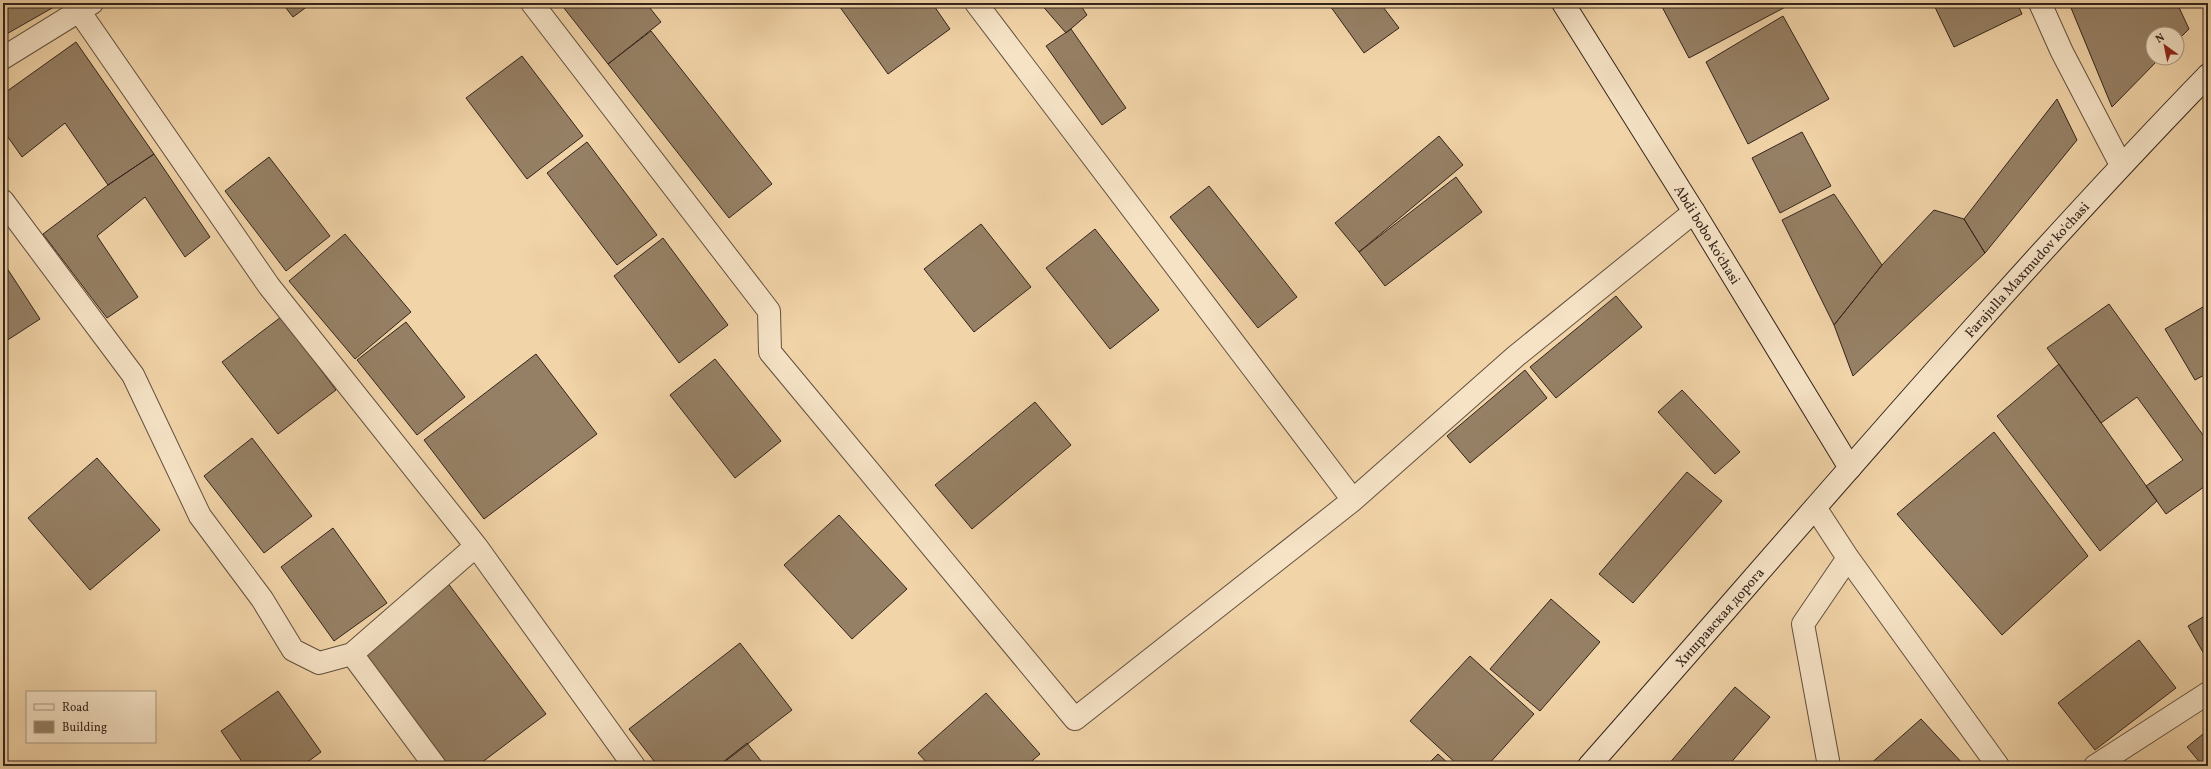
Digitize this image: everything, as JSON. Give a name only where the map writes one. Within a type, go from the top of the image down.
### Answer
[{"type":"street","points":[[532,3],[769,311],[770,352],[1075,719],[1353,500],[1516,356],[1694,212]]},
{"type":"street","points":[[976,3],[1353,500]]},
{"type":"street","name":"Abdi bobo ko'chasi","points":[[1563,3],[1694,212],[1850,468]]},
{"type":"street","points":[[2040,3],[2062,52],[2121,165]]},
{"type":"street","points":[[3,58],[86,7],[269,286],[476,546],[634,766]]},
{"type":"street","name":"Farajulla Maxmudov ko'chasi","points":[[1850,468],[2121,165],[2208,75]]},
{"type":"street","points":[[3,201],[133,375],[200,516],[262,599],[293,650],[319,662],[352,654],[476,546]]},
{"type":"street","name":"Хишравская дорога","points":[[1589,766],[1816,509],[1850,468]]},
{"type":"street","points":[[1816,509],[1848,558],[1998,766]]},
{"type":"street","points":[[1829,766],[1803,624],[1848,558]]},
{"type":"street","points":[[352,654],[434,766]]},
{"type":"street","points":[[2095,766],[2208,693]]},
{"type":"building","points":[[3,3],[61,3],[3,36]]},
{"type":"building","points":[[282,3],[312,3],[293,17]]},
{"type":"building","points":[[560,3],[646,3],[661,22],[608,64]]},
{"type":"building","points":[[837,3],[932,3],[950,29],[888,74]]},
{"type":"building","points":[[1040,3],[1079,3],[1087,15],[1066,33]]},
{"type":"building","points":[[1328,3],[1380,3],[1399,28],[1364,53]]},
{"type":"building","points":[[1660,3],[1793,3],[1689,58]]},
{"type":"building","points":[[1933,3],[2017,3],[2022,14],[1954,47]]},
{"type":"building","points":[[2069,3],[2177,3],[2189,29],[2185,33],[2185,26],[2145,26],[2145,66],[2152,66],[2112,107]]},
{"type":"building","points":[[1783,16],[1829,99],[1748,144],[1706,62]]},
{"type":"building","points":[[1071,29],[1126,108],[1102,125],[1046,46]]},
{"type":"building","points":[[651,31],[772,184],[729,218],[608,64]]},
{"type":"building","points":[[76,42],[154,154],[108,185],[65,123],[22,157],[3,130],[3,94]]},
{"type":"building","points":[[522,56],[583,136],[527,179],[466,98]]},
{"type":"building","points":[[2057,99],[2077,140],[1985,253],[1964,219]]},
{"type":"building","points":[[1802,132],[1831,186],[1780,213],[1752,158]]},
{"type":"building","points":[[1439,136],[1463,165],[1359,252],[1335,223]]},
{"type":"building","points":[[587,142],[657,235],[617,265],[547,173]]},
{"type":"building","points":[[154,154],[210,237],[185,257],[145,197],[97,236],[138,297],[107,318],[43,234],[108,185]]},
{"type":"building","points":[[269,157],[330,236],[286,271],[225,191]]},
{"type":"building","points":[[1456,177],[1482,212],[1385,286],[1359,252]]},
{"type":"building","points":[[1209,186],[1297,297],[1258,328],[1170,217]]},
{"type":"building","points":[[1834,194],[1882,265],[1834,325],[1782,220]]},
{"type":"building","points":[[1934,210],[1964,219],[1985,253],[1853,376],[1834,325],[1882,265]]},
{"type":"building","points":[[981,224],[1031,287],[974,332],[924,269]]},
{"type":"building","points":[[1095,229],[1159,310],[1110,349],[1046,268]]},
{"type":"building","points":[[345,234],[411,312],[355,359],[289,281]]},
{"type":"building","points":[[663,238],[728,325],[679,363],[614,276]]},
{"type":"building","points":[[3,262],[40,319],[3,343]]},
{"type":"building","points":[[1616,296],[1642,327],[1556,398],[1530,367]]},
{"type":"building","points":[[2109,304],[2208,442],[2208,484],[2166,514],[2146,486],[2183,460],[2137,397],[2101,423],[2047,348]]},
{"type":"building","points":[[2208,304],[2208,373],[2195,380],[2165,329]]},
{"type":"building","points":[[281,317],[336,390],[278,434],[222,362]]},
{"type":"building","points":[[406,322],[465,397],[417,435],[357,360]]},
{"type":"building","points":[[536,354],[597,434],[484,519],[424,440]]},
{"type":"building","points":[[715,359],[781,441],[735,478],[670,395]]},
{"type":"building","points":[[2059,364],[2157,501],[2100,551],[1997,416]]},
{"type":"building","points":[[1525,370],[1547,398],[1470,463],[1447,436]]},
{"type":"building","points":[[1682,390],[1740,452],[1715,474],[1658,412]]},
{"type":"building","points":[[1035,402],[1071,445],[972,529],[935,485]]},
{"type":"building","points":[[1994,432],[2088,556],[2002,635],[1897,514]]},
{"type":"building","points":[[252,438],[312,516],[264,553],[204,476]]},
{"type":"building","points":[[97,458],[160,530],[90,590],[28,518]]},
{"type":"building","points":[[1687,472],[1722,501],[1633,603],[1599,574]]},
{"type":"building","points":[[839,515],[907,589],[852,639],[784,565]]},
{"type":"building","points":[[333,528],[387,603],[334,641],[281,567]]},
{"type":"building","points":[[447,582],[546,714],[477,766],[449,766],[360,647]]},
{"type":"building","points":[[1551,599],[1600,642],[1540,711],[1490,669]]},
{"type":"building","points":[[2208,614],[2208,661],[2188,626]]},
{"type":"building","points":[[2139,640],[2176,688],[2095,750],[2058,703]]},
{"type":"building","points":[[740,643],[792,710],[719,766],[658,766],[629,729]]},
{"type":"building","points":[[1470,656],[1534,714],[1487,766],[1459,766],[1410,721]]},
{"type":"building","points":[[1735,687],[1770,717],[1728,766],[1667,766]]},
{"type":"building","points":[[278,691],[321,752],[302,766],[245,766],[221,731]]},
{"type":"building","points":[[986,693],[1040,754],[1026,766],[930,766],[918,753]]},
{"type":"building","points":[[1921,719],[1965,766],[1868,766]]},
{"type":"building","points":[[2208,730],[2208,766],[2203,766],[2187,747]]},
{"type":"building","points":[[747,743],[765,766],[718,766]]},
{"type":"building","points":[[1438,754],[1451,766],[1426,766]]},
{"type":"building","points":[[2191,762],[2194,766],[2186,766]]}]
